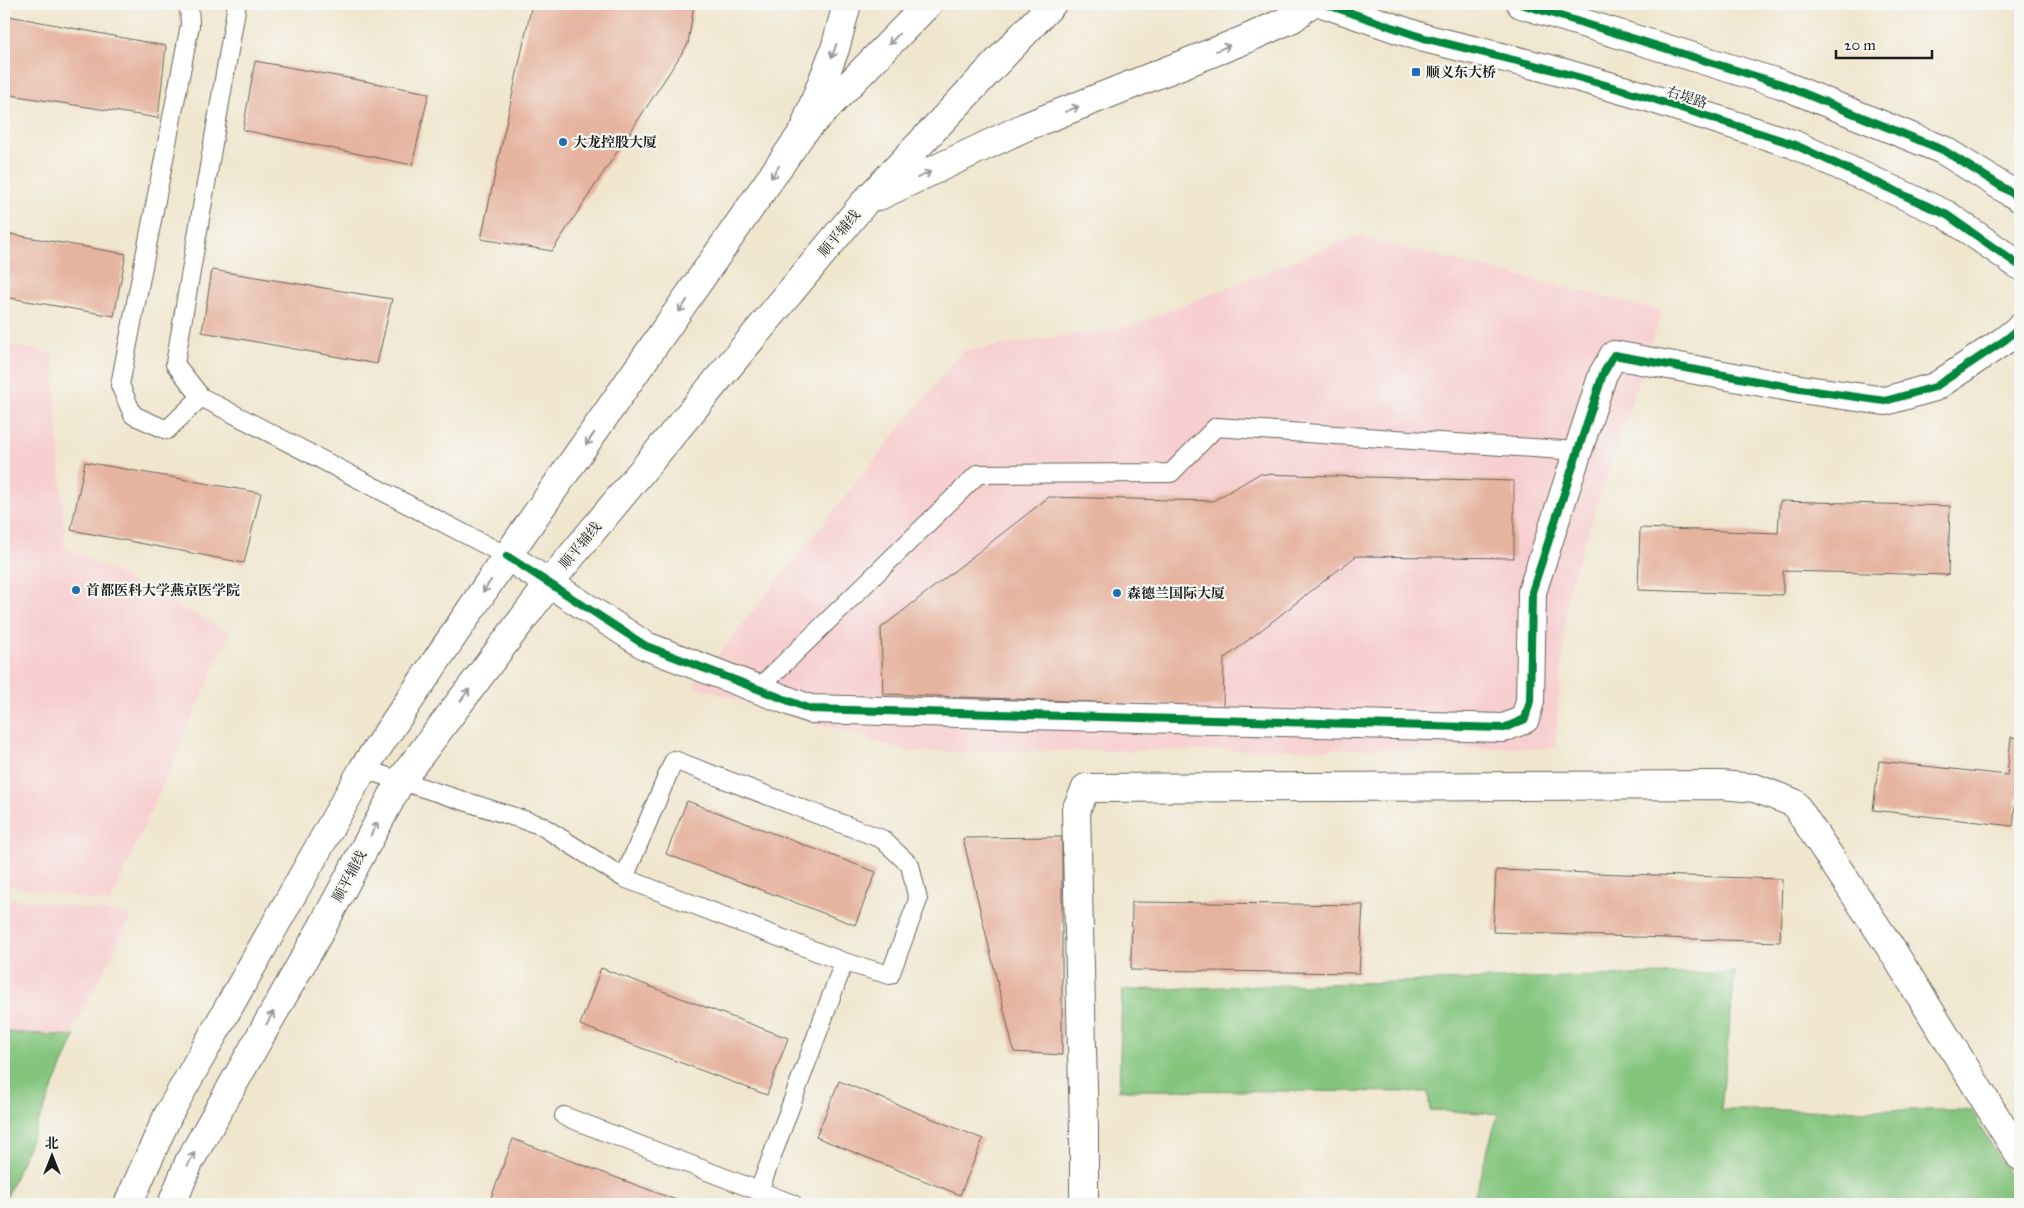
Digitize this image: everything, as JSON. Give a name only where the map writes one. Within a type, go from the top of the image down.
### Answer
[{"type":"main road","points":[[803,132],[835,49],[847,4]]},
{"type":"main road","points":[[128,1204],[169,1113],[364,769],[507,556],[803,132],[928,4]]},
{"type":"main road","name":"顺平辅线","points":[[172,1204],[189,1162],[320,931],[401,780],[549,583],[864,203],[1052,4]]},
{"type":"main road","points":[[864,203],[1025,127],[1293,18],[1310,4]]},
{"type":"main road","name":"右堤路","points":[[1325,4],[1424,38],[1546,68],[1647,97],[1793,144],[1947,215],[2020,266]]},
{"type":"main road","points":[[1521,4],[1781,84],[1943,150],[2020,198]]},
{"type":"main road","points":[[507,556],[646,646],[810,710],[1504,728],[1525,719],[1530,701],[1532,592],[1602,374],[1614,355],[1800,389],[1885,401],[1935,387],[2020,328]]},
{"type":"main road","points":[[1084,1204],[1084,1128],[1076,810],[1086,788],[1721,785],[1755,788],[1794,804],[1892,950],[2020,1156]]},
{"type":"lane","points":[[188,4],[190,25],[120,385],[133,415],[167,430],[201,397]]},
{"type":"lane","points":[[236,4],[175,364],[201,397],[507,556]]},
{"type":"lane","points":[[758,689],[978,474],[1171,473],[1216,427],[1578,451]]},
{"type":"lane","points":[[364,769],[540,825],[624,878],[844,962],[890,975],[918,900],[910,865],[882,839],[674,760],[624,878]]},
{"type":"lane","points":[[759,1191],[844,962]]},
{"type":"lane","points":[[564,1116],[793,1204]]},
{"type":"shaded area","points":[[1355,236],[1662,311],[1568,591],[1555,748],[911,752],[693,686],[962,351],[1132,326]]},
{"type":"shaded area","name":"首都医科大学燕京医学院","points":[[4,344],[53,354],[65,547],[230,633],[110,903],[4,885]]},
{"type":"shaded area","points":[[4,897],[133,915],[4,1161]]},
{"type":"green space","points":[[1735,972],[1721,1110],[1971,1110],[2020,1194],[2020,1204],[1472,1204],[1498,1114],[1430,1110],[1428,1092],[1119,1090],[1122,990]]},
{"type":"green space","points":[[4,1032],[75,1036],[4,1203]]},
{"type":"building","name":"大龙控股大厦","points":[[532,4],[694,4],[688,44],[552,251],[481,239]]},
{"type":"building","points":[[4,15],[166,46],[158,118],[4,94]]},
{"type":"building","points":[[255,61],[429,93],[412,165],[243,130]]},
{"type":"building","points":[[4,233],[126,254],[114,316],[4,297]]},
{"type":"building","points":[[212,270],[392,299],[377,364],[202,332]]},
{"type":"building","points":[[85,462],[261,493],[244,563],[71,530]]},
{"type":"building","name":"森德兰国际大厦","points":[[1259,474],[1514,481],[1514,558],[1356,556],[1224,659],[1223,707],[883,694],[881,628],[1049,497],[1213,501]]},
{"type":"building","points":[[1780,501],[1950,506],[1948,575],[1783,571],[1783,595],[1638,590],[1640,528],[1778,533]]},
{"type":"building","points":[[2011,737],[2020,738],[2020,797],[2016,797],[2013,826],[1873,810],[1879,761],[2007,775]]},
{"type":"building","points":[[687,801],[876,872],[855,925],[666,854]]},
{"type":"building","points":[[1062,837],[1062,1055],[1014,1052],[963,838]]},
{"type":"building","points":[[1496,870],[1782,879],[1780,942],[1493,932]]},
{"type":"building","points":[[1132,902],[1363,905],[1359,973],[1131,970]]},
{"type":"building","points":[[601,968],[788,1038],[767,1095],[580,1025]]},
{"type":"building","points":[[839,1081],[983,1139],[960,1195],[816,1137]]},
{"type":"building","points":[[513,1139],[687,1204],[507,1204],[491,1198]]},
{"type":"cycle path","points":[[1325,4],[1424,38],[1546,68],[1647,97],[1793,144],[1947,215],[2020,266]]},
{"type":"cycle path","points":[[1521,4],[1781,84],[1943,150],[2020,198]]},
{"type":"cycle path","points":[[507,556],[646,646],[810,709],[1504,728],[1525,719],[1530,701],[1532,592],[1603,374],[1614,355],[1800,389],[1885,401],[1935,387],[2020,328]]},
{"type":"place","name":"顺义东大桥","points":[[1416,72]]},
{"type":"place","name":"大龙控股大厦","points":[[563,142]]},
{"type":"place","name":"首都医科大学燕京医学院","points":[[76,590]]},
{"type":"place","name":"森德兰国际大厦","points":[[1117,593]]}]
